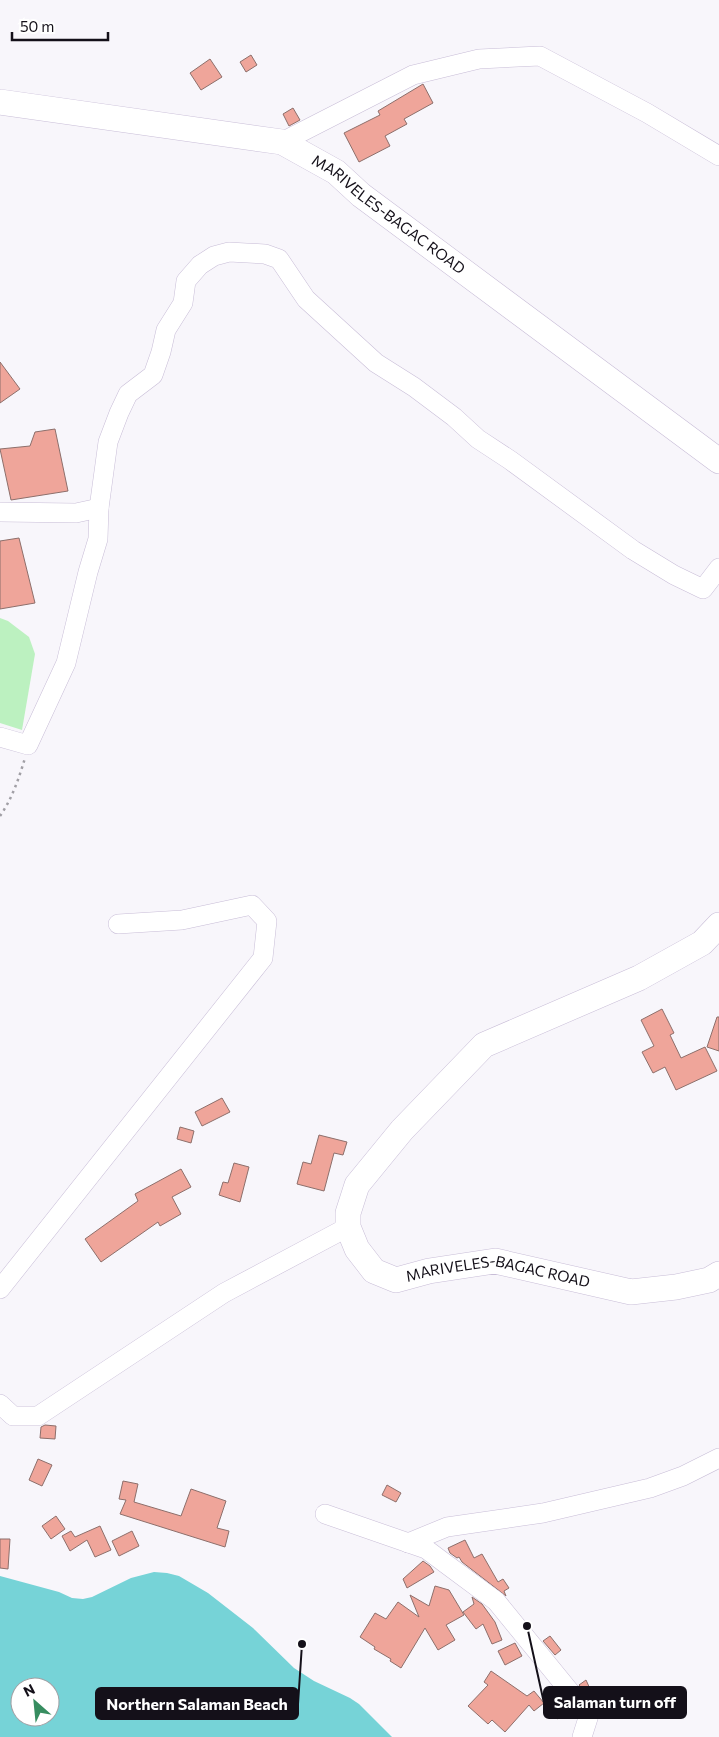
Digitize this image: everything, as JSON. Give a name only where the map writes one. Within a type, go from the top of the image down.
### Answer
[{"type":"main road","name":"MARIVELES-BAGAC ROAD","points":[[0,102],[282,142],[336,172],[361,195],[719,461]]},
{"type":"main road","points":[[348,1227],[348,1213],[357,1185],[402,1130],[484,1045],[639,978],[702,943],[719,925]]},
{"type":"main road","name":"MARIVELES-BAGAC ROAD","points":[[348,1227],[357,1249],[374,1271],[396,1280],[429,1271],[494,1261],[632,1292],[676,1287],[709,1280],[719,1274]]},
{"type":"street","points":[[282,142],[413,75],[479,59],[540,56],[647,113],[719,156]]},
{"type":"street","points":[[0,737],[28,746],[66,663],[98,539],[99,508],[108,442],[119,413],[128,394],[152,375],[161,352],[166,330],[183,303],[186,281],[200,265],[214,256],[229,252],[265,254],[279,259],[306,299],[376,363],[414,387],[454,417],[478,439],[510,460],[633,550],[674,575],[703,589],[719,568]]},
{"type":"street","points":[[0,512],[76,513],[99,508]]},
{"type":"street","points":[[0,1288],[263,958],[267,921],[252,905],[182,920],[118,924]]},
{"type":"street","points":[[0,1404],[13,1416],[38,1416],[224,1293],[348,1227]]},
{"type":"street","points":[[408,1543],[448,1526],[543,1513],[650,1488],[683,1476],[719,1458]]},
{"type":"street","points":[[325,1514],[426,1549],[496,1601],[589,1714],[582,1737]]},
{"type":"path","points":[[0,816],[6,807],[21,772],[28,746]]},
{"type":"green space","points":[[0,618],[8,621],[29,637],[35,654],[22,730],[0,723]]},
{"type":"water","points":[[154,1572],[179,1576],[208,1593],[253,1628],[294,1668],[314,1681],[359,1704],[392,1737],[0,1737],[0,1576],[59,1592],[72,1598],[83,1599],[92,1597],[131,1578]]},
{"type":"building","points":[[251,55],[257,65],[246,72],[240,62]]},
{"type":"building","points":[[210,59],[222,77],[201,90],[190,73]]},
{"type":"building","points":[[423,84],[433,103],[404,119],[407,124],[385,136],[390,146],[359,162],[344,133],[380,115],[378,111]]},
{"type":"building","points":[[293,108],[300,120],[289,126],[283,114]]},
{"type":"building","points":[[0,362],[20,389],[0,403]]},
{"type":"building","points":[[55,429],[68,491],[11,500],[0,449],[30,446],[35,432]]},
{"type":"building","points":[[19,538],[35,603],[0,609],[0,541]]},
{"type":"building","points":[[662,1009],[674,1033],[670,1035],[681,1058],[705,1047],[717,1071],[676,1090],[665,1067],[653,1073],[642,1052],[654,1046],[641,1020]]},
{"type":"building","points":[[717,1017],[719,1017],[719,1051],[707,1047]]},
{"type":"building","points":[[222,1098],[230,1112],[202,1126],[195,1112]]},
{"type":"building","points":[[180,1127],[194,1131],[191,1143],[177,1139]]},
{"type":"building","points":[[319,1135],[347,1142],[343,1155],[334,1153],[324,1191],[297,1184],[303,1162],[311,1164]]},
{"type":"building","points":[[234,1163],[249,1167],[240,1202],[219,1195],[223,1182],[228,1183]]},
{"type":"building","points":[[181,1169],[191,1187],[172,1197],[181,1214],[160,1226],[158,1222],[101,1262],[85,1239],[138,1201],[135,1194]]},
{"type":"building","points":[[45,1425],[56,1426],[55,1439],[40,1438],[41,1427]]},
{"type":"building","points":[[38,1459],[52,1465],[42,1486],[29,1480]]},
{"type":"building","points":[[123,1481],[138,1484],[134,1502],[181,1516],[191,1489],[226,1501],[217,1528],[229,1531],[225,1547],[120,1514],[126,1500],[119,1499]]},
{"type":"building","points":[[387,1485],[401,1493],[396,1502],[382,1495]]},
{"type":"building","points":[[56,1516],[65,1529],[51,1539],[42,1526]]},
{"type":"building","points":[[100,1526],[111,1550],[95,1557],[87,1540],[70,1551],[62,1536],[71,1531],[75,1537]]},
{"type":"building","points":[[132,1531],[139,1546],[119,1556],[112,1541]]},
{"type":"building","points":[[0,1539],[10,1539],[8,1569],[0,1568]]},
{"type":"building","points":[[465,1540],[474,1558],[482,1554],[498,1582],[503,1579],[509,1588],[504,1591],[506,1596],[462,1562],[459,1557],[457,1558],[450,1553],[448,1548]]},
{"type":"building","points":[[423,1561],[434,1572],[407,1588],[403,1579]]},
{"type":"building","points":[[435,1586],[449,1590],[464,1615],[446,1625],[455,1640],[438,1650],[425,1628],[401,1668],[360,1637],[375,1613],[386,1619],[398,1602],[419,1617],[410,1595],[429,1606]]},
{"type":"building","points":[[472,1597],[482,1604],[495,1622],[502,1640],[492,1644],[483,1624],[476,1629],[463,1612],[474,1604]]},
{"type":"building","points":[[550,1636],[561,1650],[555,1655],[543,1641]]},
{"type":"building","points":[[515,1643],[522,1656],[505,1665],[498,1651]]},
{"type":"building","points":[[491,1671],[527,1696],[534,1691],[544,1703],[534,1711],[529,1705],[505,1732],[492,1720],[488,1724],[468,1706],[488,1685],[484,1682]]},
{"type":"building","points":[[586,1680],[591,1691],[587,1694],[579,1685]]},
{"type":"building","points":[[555,1691],[570,1710],[557,1719],[543,1698]]},
{"type":"place","name":"Salaman turn off","points":[[527,1626]]},
{"type":"place","name":"Northern Salaman Beach","points":[[302,1644]]}]
